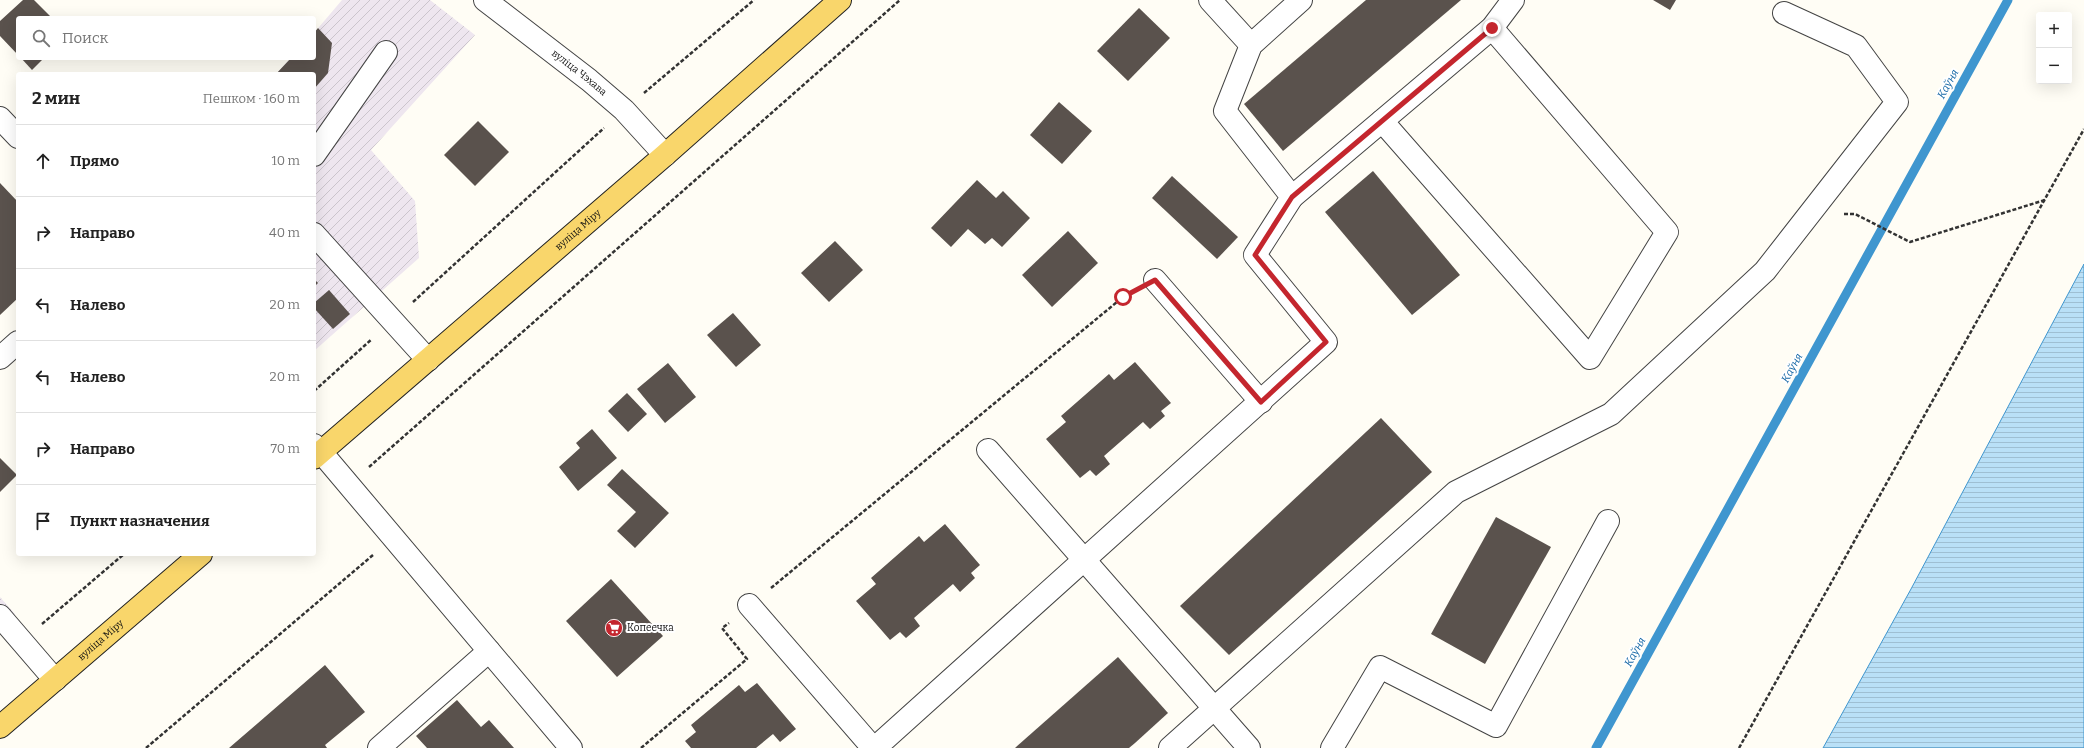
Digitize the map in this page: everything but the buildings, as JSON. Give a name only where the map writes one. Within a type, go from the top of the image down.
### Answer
[{"type":"main road","name":"вуліца Міру","points":[[316,452],[428,360],[665,155],[840,0]]},
{"type":"main road","name":"вуліца Міру","points":[[0,727],[199,556]]},
{"type":"street","name":"вуліца Чэхава","points":[[485,0],[589,80],[624,110],[665,155]]},
{"type":"street","points":[[1210,0],[1251,45]]},
{"type":"street","points":[[1292,197],[1225,111],[1251,45],[1301,0]]},
{"type":"street","points":[[749,605],[874,748],[1084,561],[1326,342],[1255,255],[1292,197],[1492,28],[1513,0]]},
{"type":"street","points":[[1170,748],[1456,492],[1611,414],[1765,271],[1897,102],[1856,46],[1784,13]]},
{"type":"street","points":[[1382,121],[1590,358],[1667,232],[1492,28]]},
{"type":"street","points":[[316,151],[386,52]]},
{"type":"street","points":[[0,118],[16,135]]},
{"type":"street","points":[[316,236],[428,360]]},
{"type":"street","points":[[1155,280],[1261,402]]},
{"type":"street","points":[[0,358],[16,344]]},
{"type":"street","points":[[988,450],[1084,561],[1216,708],[1249,748]]},
{"type":"street","points":[[316,452],[349,484],[571,748]]},
{"type":"street","points":[[1332,748],[1380,667],[1496,726],[1608,521]]},
{"type":"street","points":[[0,616],[55,680]]},
{"type":"street","points":[[379,748],[489,651]]},
{"type":"path","points":[[316,389],[624,110],[754,0]]},
{"type":"path","points":[[349,484],[900,0]]},
{"type":"path","points":[[1739,748],[2084,129]]},
{"type":"path","points":[[1855,214],[1910,242],[2045,200]]},
{"type":"path","points":[[641,748],[747,659],[722,628],[1123,297],[1155,280]]},
{"type":"path","points":[[146,748],[374,554],[369,548]]},
{"type":"path","points":[[22,642],[122,556]]},
{"type":"shaded area","points":[[342,0],[430,0],[475,35],[371,150],[415,201],[419,258],[316,349],[316,72],[278,72],[289,60],[316,60],[316,31]]},
{"type":"shaded area","points":[[0,597],[15,614],[0,626]]},
{"type":"water","points":[[2084,264],[2084,748],[1823,748],[1911,589]]},
{"type":"waterway","name":"Каўня","points":[[1596,748],[2008,0]]},
{"type":"place","name":"Копеечка","points":[[614,628]]},
{"type":"route","points":[[1123,297],[1155,280],[1261,402],[1326,342],[1255,255],[1292,197],[1492,28]]}]
